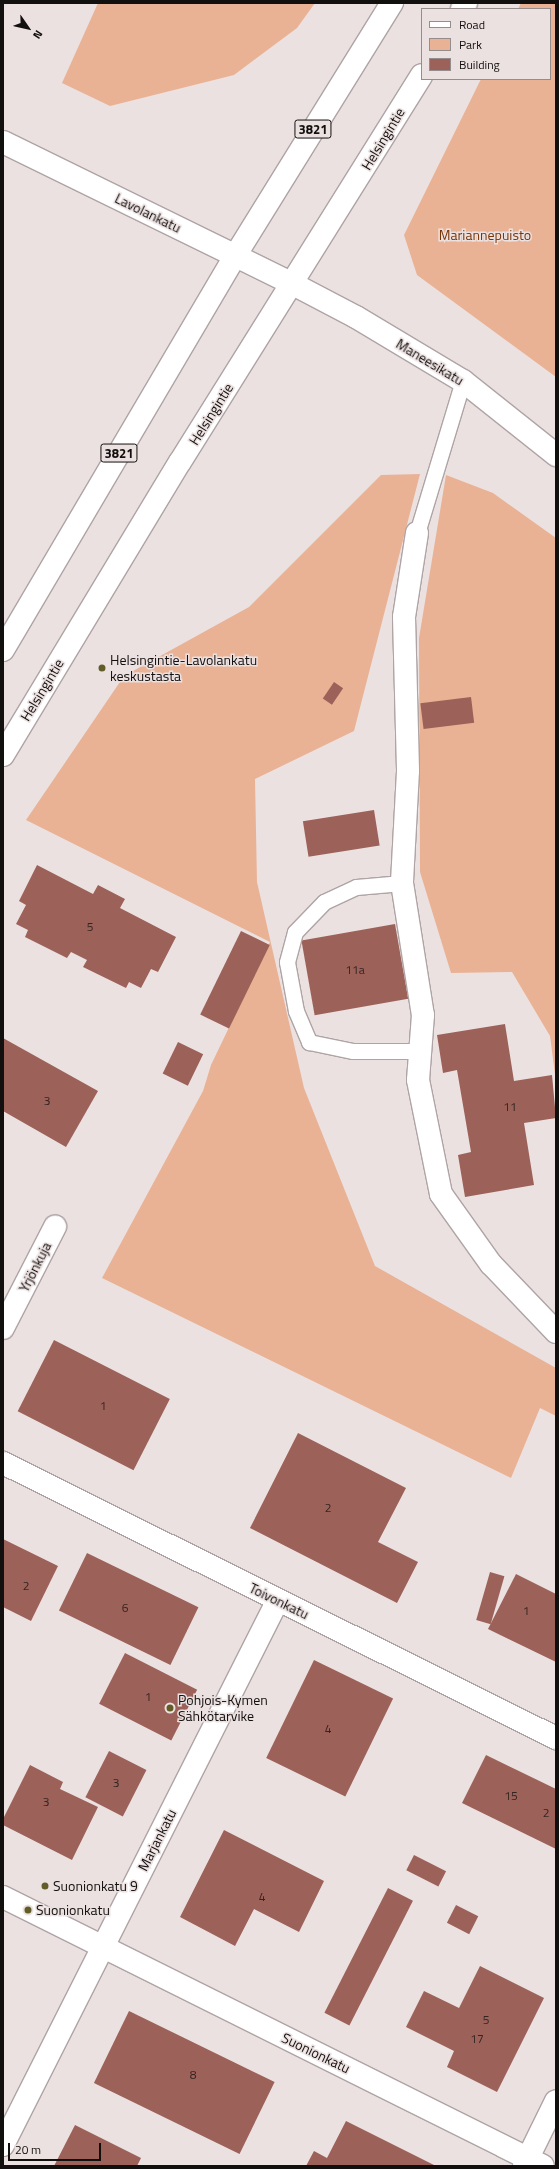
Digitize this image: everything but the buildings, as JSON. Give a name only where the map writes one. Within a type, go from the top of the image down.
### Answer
[{"type":"street","name":"3821","points":[[3,650],[235,256],[392,3]]},
{"type":"street","name":"Helsingintie","points":[[3,755],[180,462],[293,284],[421,77]]},
{"type":"street","name":"Lavolankatu","points":[[3,142],[293,284]]},
{"type":"street","name":"Maneesikatu","points":[[293,284],[356,317],[463,381],[556,455]]},
{"type":"street","points":[[417,532],[404,617],[408,771],[402,883],[423,1015],[418,1080],[441,1194],[491,1264],[556,1332]]},
{"type":"street","name":"Yrjönkuja","points":[[3,1328],[55,1227]]},
{"type":"street","name":"Toivonkatu","points":[[3,1463],[556,1738]]},
{"type":"street","name":"Marjankatu","points":[[3,2145],[278,1600]]},
{"type":"street","name":"Suonionkatu","points":[[3,1897],[531,2164]]},
{"type":"street","points":[[531,2164],[556,2101]]},
{"type":"lane","points":[[417,532],[463,381]]},
{"type":"lane","points":[[402,883],[356,887],[324,902],[295,932],[287,962],[296,1011],[309,1042],[353,1051],[420,1051]]},
{"type":"green space","points":[[98,3],[315,3],[297,28],[234,75],[110,106],[62,83]]},
{"type":"green space","name":"Mariannepuisto","points":[[521,3],[556,3],[556,377],[417,275],[404,235],[481,80],[551,80],[551,8],[518,8]]},
{"type":"green space","points":[[420,474],[354,731],[255,779],[257,882],[304,1088],[375,1266],[556,1368],[556,1416],[540,1408],[511,1478],[102,1278],[203,1091],[211,1065],[270,942],[26,820],[124,676],[249,607],[381,475]]},
{"type":"green space","points":[[446,475],[493,493],[556,538],[556,1082],[550,1036],[512,972],[451,973],[420,872],[419,638]]},
{"type":"place","name":"Helsingintie-Lavolankatu keskustasta","points":[[102,668]]},
{"type":"place","name":"Pohjois-Kymen Sähkötarvike","points":[[170,1708]]},
{"type":"place","name":"Suonionkatu 9","points":[[45,1886]]},
{"type":"place","name":"Suonionkatu","points":[[28,1910]]}]
